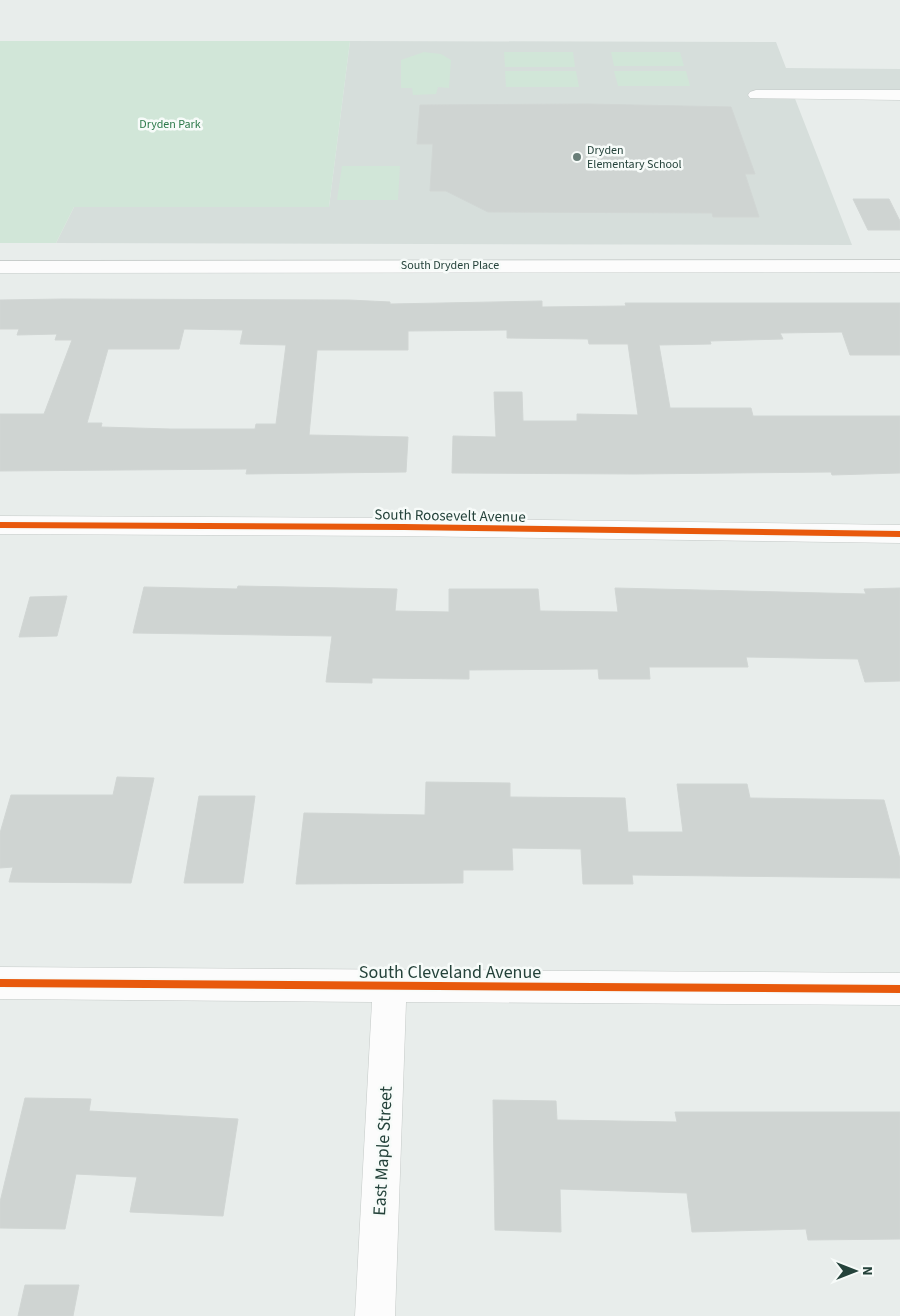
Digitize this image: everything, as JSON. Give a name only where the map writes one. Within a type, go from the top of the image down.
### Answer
[{"type":"street","points":[[756,95],[900,95]]},
{"type":"street","name":"South Dryden Place","points":[[0,267],[900,266]]},
{"type":"street","name":"South Roosevelt Avenue","points":[[0,526],[394,527],[900,534]]},
{"type":"street","name":"South Cleveland Avenue","points":[[0,983],[900,989]]},
{"type":"street","name":"East Maple Street","points":[[375,1316],[390,987]]},
{"type":"shaded area","name":"Dryden Elementary School","points":[[350,41],[776,42],[786,68],[900,69],[900,90],[792,91],[852,245],[56,243],[74,207],[329,207]]},
{"type":"green space","name":"Dryden Park","points":[[0,41],[350,41],[329,207],[74,207],[56,243],[0,243]]},
{"type":"green space","points":[[424,52],[441,54],[451,60],[449,88],[438,87],[436,94],[413,95],[412,88],[401,88],[401,60]]},
{"type":"green space","points":[[504,52],[573,52],[575,67],[505,67]]},
{"type":"green space","points":[[611,52],[680,52],[684,66],[614,66]]},
{"type":"green space","points":[[505,71],[576,71],[579,87],[506,87]]},
{"type":"green space","points":[[614,71],[686,71],[690,86],[618,86]]},
{"type":"green space","points":[[342,166],[400,166],[398,200],[337,200]]},
{"type":"building","points":[[586,104],[731,107],[755,174],[745,174],[759,217],[713,217],[712,213],[488,212],[446,191],[430,191],[433,144],[417,144],[420,105]]},
{"type":"building","points":[[853,199],[889,199],[900,221],[900,230],[868,230]]},
{"type":"building","points":[[0,300],[349,300],[390,302],[390,304],[542,301],[542,307],[626,306],[625,303],[900,303],[900,355],[850,355],[842,332],[780,333],[783,339],[710,341],[711,344],[659,345],[670,408],[751,408],[753,416],[900,416],[900,473],[832,475],[831,472],[452,473],[453,436],[496,437],[494,392],[522,392],[523,421],[577,421],[577,414],[638,415],[628,344],[589,344],[588,339],[507,338],[507,330],[408,331],[408,350],[317,350],[309,435],[408,437],[406,472],[246,474],[247,469],[0,471],[0,414],[44,414],[72,340],[55,340],[57,334],[17,335],[19,329],[0,329]],"holes":[[[184,329],[243,330],[240,344],[286,345],[276,424],[256,424],[255,429],[170,429],[101,427],[102,423],[87,423],[108,349],[179,349]]]},
{"type":"building","points":[[238,586],[397,589],[395,611],[449,612],[449,589],[538,589],[540,611],[618,612],[615,588],[866,594],[864,589],[900,588],[900,681],[865,682],[858,659],[746,657],[748,667],[649,667],[650,679],[599,679],[598,669],[469,670],[469,679],[372,678],[372,683],[326,682],[332,636],[133,633],[144,587],[237,589]]},
{"type":"building","points":[[67,596],[57,636],[19,637],[30,597]]},
{"type":"building","points":[[117,777],[154,778],[131,883],[9,882],[13,867],[0,868],[0,833],[11,795],[113,795]]},
{"type":"building","points":[[426,782],[510,783],[510,797],[625,798],[628,832],[683,832],[677,784],[747,784],[750,798],[884,800],[900,859],[900,878],[632,875],[633,884],[583,884],[581,849],[512,848],[513,870],[463,870],[463,883],[296,884],[304,813],[425,815]]},
{"type":"building","points":[[199,796],[255,796],[243,883],[184,883]]},
{"type":"building","points":[[25,1098],[91,1099],[89,1111],[238,1119],[223,1216],[130,1212],[137,1177],[76,1174],[65,1229],[0,1228],[0,1202]]},
{"type":"building","points":[[493,1100],[556,1101],[557,1120],[677,1122],[675,1112],[900,1112],[900,1239],[808,1240],[806,1229],[692,1232],[687,1193],[560,1189],[561,1232],[495,1230]]},
{"type":"building","points":[[25,1285],[79,1285],[73,1316],[18,1316]]},
{"type":"cycle path","points":[[0,525],[404,527],[900,534]]},
{"type":"cycle path","points":[[0,983],[900,989]]},
{"type":"place","name":"Dryden Elementary School","points":[[577,157]]}]
